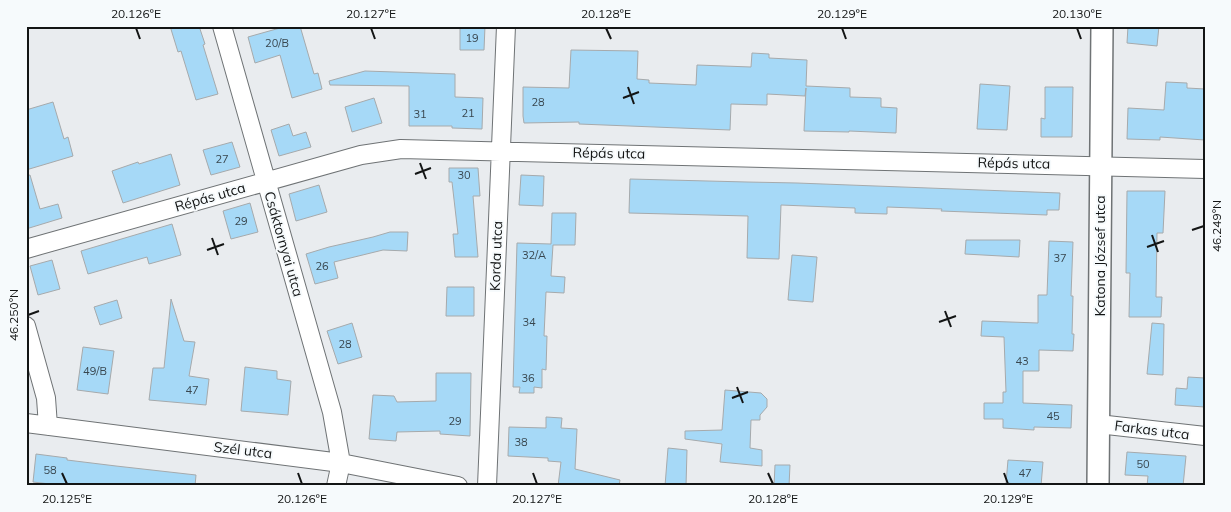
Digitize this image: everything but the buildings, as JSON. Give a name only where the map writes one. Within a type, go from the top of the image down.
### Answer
[{"type":"street","name":"Csáktornyai utca","points":[[222,26],[332,412],[341,463]]},
{"type":"street","name":"Korda utca","points":[[487,486],[506,26]]},
{"type":"street","name":"Katona József utca","points":[[1098,486],[1102,26]]},
{"type":"street","name":"Répás utca","points":[[26,249],[361,155],[401,149],[1205,169]]},
{"type":"street","points":[[26,326],[46,398],[48,426]]},
{"type":"street","name":"Szél utca","points":[[26,423],[341,463],[458,486]]},
{"type":"street","name":"Farkas utca","points":[[1098,424],[1205,436]]},
{"type":"street","points":[[336,486],[341,463]]}]
